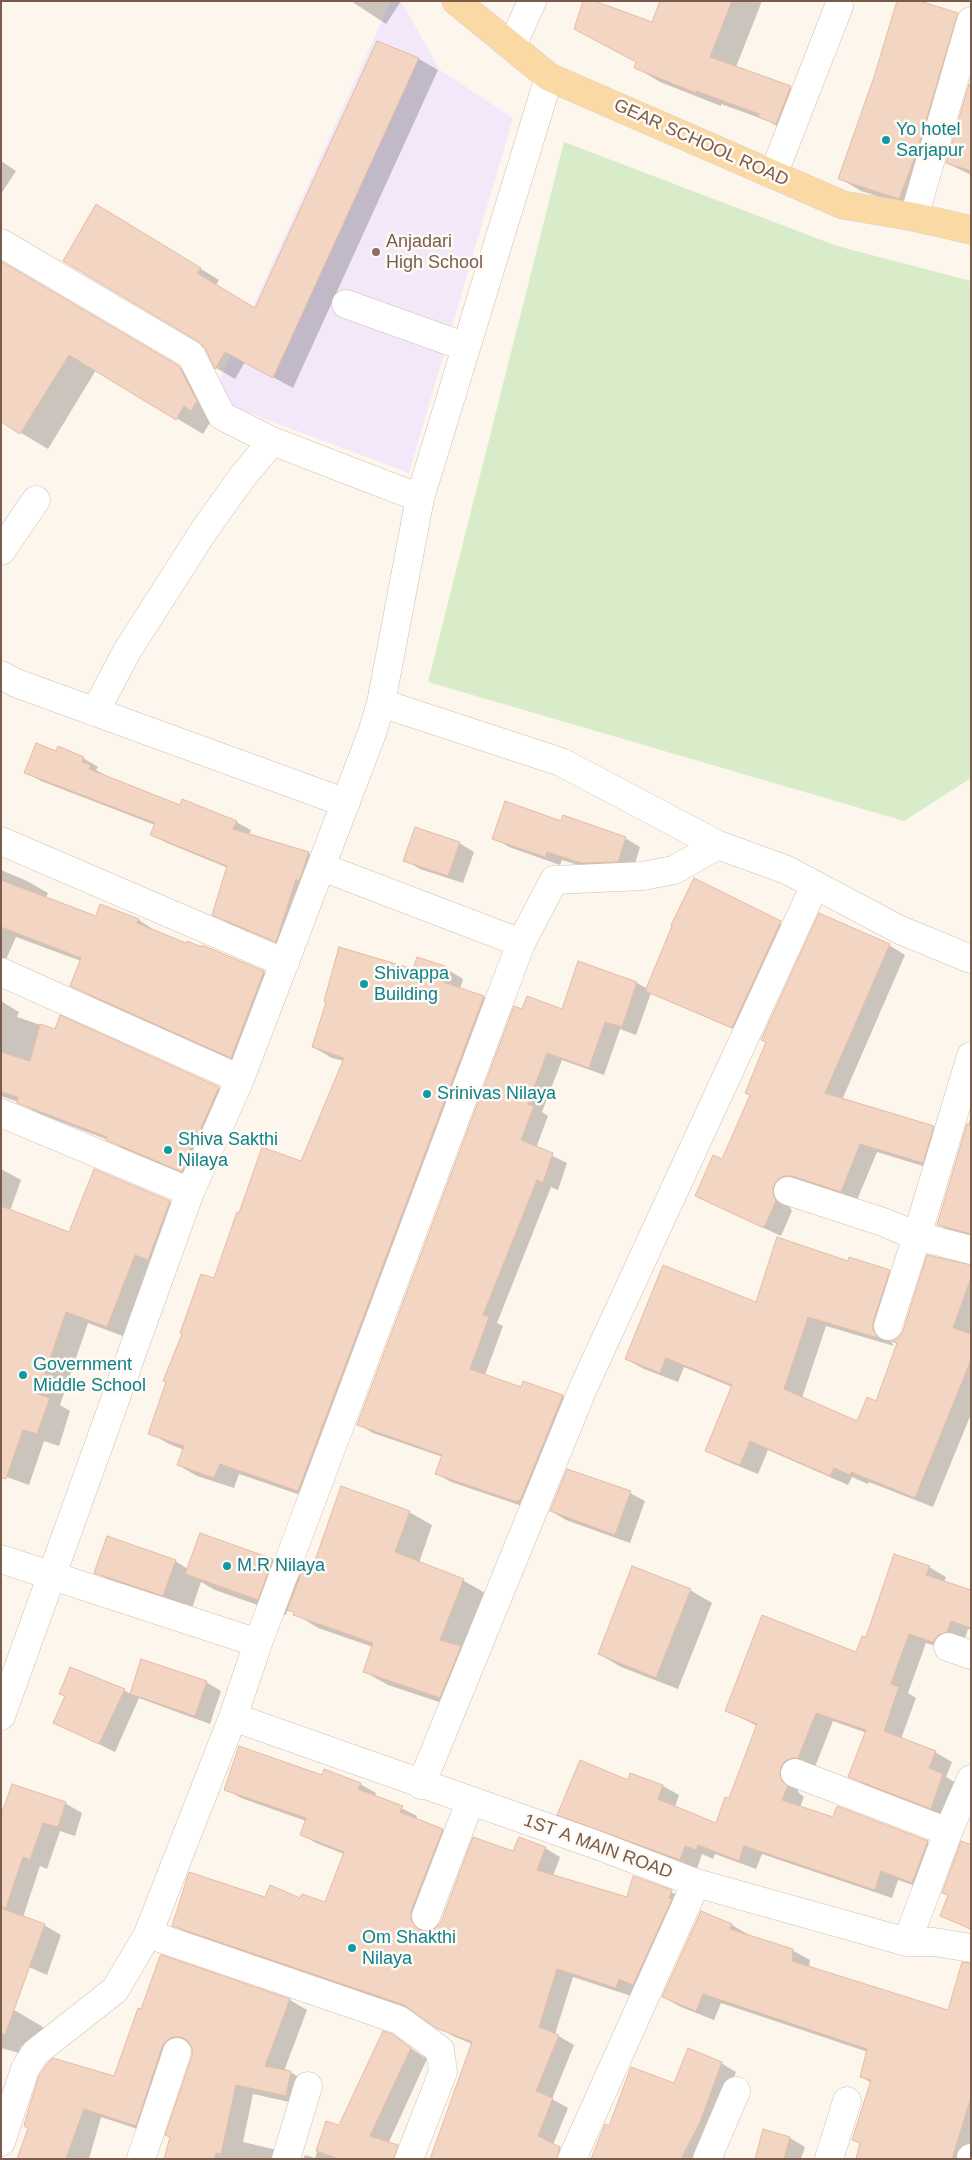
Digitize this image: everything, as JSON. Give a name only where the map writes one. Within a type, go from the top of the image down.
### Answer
[{"type":"main road","name":"GEAR SCHOOL ROAD","points":[[456,1],[549,76],[843,205],[914,217],[971,230]]},
{"type":"street","points":[[512,46],[532,1]]},
{"type":"street","points":[[773,175],[839,6]]},
{"type":"street","points":[[914,217],[971,21]]},
{"type":"street","points":[[1,1716],[190,1192],[240,1079],[286,962],[346,803],[381,703],[420,498],[549,76]]},
{"type":"street","points":[[1,243],[192,355],[222,416],[272,441],[420,498]]},
{"type":"street","points":[[346,304],[466,347]]},
{"type":"street","points":[[95,712],[127,651],[204,529],[243,476],[272,441]]},
{"type":"street","points":[[1,551],[36,500]]},
{"type":"street","points":[[1,675],[16,683],[346,803]]},
{"type":"street","points":[[381,703],[561,762],[718,845],[787,870],[900,930],[971,959]]},
{"type":"street","points":[[1,840],[286,962]]},
{"type":"street","points":[[1,2142],[25,2069],[35,2053],[115,1990],[148,1934],[233,1717],[258,1643],[521,943],[554,880],[643,876],[674,870],[718,845]]},
{"type":"street","points":[[322,867],[521,943]]},
{"type":"street","points":[[421,1785],[584,1386],[815,885]]},
{"type":"street","points":[[1,972],[240,1079]]},
{"type":"street","points":[[888,1326],[971,1056]]},
{"type":"street","points":[[1,1113],[190,1192]]},
{"type":"street","points":[[788,1191],[883,1222],[917,1236],[971,1250]]},
{"type":"street","points":[[1,1559],[258,1643]]},
{"type":"street","name":"1ST A MAIN ROAD","points":[[233,1717],[421,1785],[594,1844],[696,1883],[907,1942],[934,1942],[971,1948]]},
{"type":"street","points":[[795,1773],[948,1832]]},
{"type":"street","points":[[907,1942],[948,1832],[971,1779]]},
{"type":"street","points":[[426,1916],[470,1802]]},
{"type":"street","points":[[572,2159],[696,1883]]},
{"type":"street","points":[[148,1934],[398,2020],[421,2034],[440,2050],[442,2072],[409,2159]]},
{"type":"street","points":[[141,2159],[177,2052]]},
{"type":"street","points":[[286,2159],[308,2086]]},
{"type":"street","points":[[707,2159],[736,2091]]},
{"type":"street","points":[[829,2159],[847,2101]]},
{"type":"shaded area","name":"Anjadari High School","points":[[391,1],[401,1],[440,70],[513,118],[409,473],[223,403],[217,386]]},
{"type":"green space","points":[[564,142],[837,246],[971,281],[971,778],[904,821],[428,682]]},
{"type":"building","points":[[583,1],[595,1],[652,22],[660,1],[732,1],[710,57],[791,86],[776,124],[758,117],[759,114],[696,91],[696,93],[634,68],[636,62],[574,29]]},
{"type":"building","points":[[897,1],[920,1],[958,13],[916,154],[899,199],[838,179],[874,77]]},
{"type":"building","points":[[377,41],[419,58],[273,378],[225,352],[215,369],[205,348],[199,342],[63,261],[96,204],[201,268],[197,273],[255,308]]},
{"type":"building","points":[[969,84],[971,84],[971,171],[946,163]]},
{"type":"building","points":[[1,261],[179,366],[197,401],[191,411],[184,406],[176,420],[69,355],[20,434],[1,422]]},
{"type":"building","points":[[36,743],[56,751],[58,746],[84,757],[82,762],[91,765],[89,769],[180,805],[182,799],[237,821],[233,829],[309,852],[299,881],[296,879],[276,942],[212,915],[227,866],[150,835],[155,823],[24,773]]},
{"type":"building","points":[[505,801],[561,821],[563,815],[626,837],[618,862],[581,863],[547,852],[545,857],[492,839]]},
{"type":"building","points":[[415,827],[460,842],[448,876],[403,861]]},
{"type":"building","points":[[694,878],[781,921],[732,1028],[645,991],[671,925]]},
{"type":"building","points":[[1,880],[96,916],[100,904],[139,919],[137,923],[186,943],[187,941],[202,947],[202,945],[264,971],[231,1058],[70,986],[81,958],[1,927]]},
{"type":"building","points":[[819,913],[890,944],[825,1093],[934,1126],[923,1163],[860,1144],[841,1192],[792,1176],[784,1176],[778,1179],[773,1187],[776,1201],[764,1228],[695,1196],[713,1155],[722,1159],[750,1095],[745,1093],[766,1042],[761,1040]]},
{"type":"building","points":[[339,947],[413,969],[417,957],[445,966],[440,981],[484,996],[298,1491],[220,1464],[214,1478],[177,1465],[184,1446],[148,1434],[166,1382],[163,1381],[182,1334],[180,1333],[201,1274],[214,1278],[262,1147],[301,1161],[344,1058],[312,1047],[326,1002],[324,1001]]},
{"type":"building","points":[[578,961],[637,982],[622,1027],[605,1022],[589,1068],[547,1053],[528,1104],[534,1106],[521,1140],[553,1153],[543,1183],[537,1180],[483,1315],[489,1317],[470,1369],[521,1387],[523,1381],[563,1395],[520,1501],[517,1500],[517,1502],[435,1474],[442,1455],[357,1425],[514,1006],[522,1009],[527,996],[562,1009]]},
{"type":"building","points":[[60,1015],[219,1087],[197,1137],[195,1136],[182,1172],[106,1140],[107,1137],[17,1103],[18,1097],[1,1092],[1,1052],[30,1061],[40,1024],[55,1029]]},
{"type":"building","points":[[967,1124],[971,1125],[971,1234],[937,1225]]},
{"type":"building","points":[[94,1169],[170,1201],[148,1260],[135,1255],[107,1327],[66,1312],[38,1394],[50,1398],[37,1434],[23,1430],[6,1479],[1,1478],[1,1206],[69,1232]]},
{"type":"building","points":[[777,1237],[848,1261],[849,1257],[890,1270],[873,1322],[873,1330],[878,1338],[808,1317],[784,1389],[857,1421],[867,1397],[876,1401],[897,1343],[891,1341],[898,1338],[903,1331],[927,1255],[971,1265],[971,1278],[953,1328],[971,1334],[971,1360],[915,1498],[851,1472],[850,1475],[834,1468],[830,1476],[750,1441],[740,1465],[705,1451],[732,1385],[666,1358],[660,1373],[625,1359],[663,1265],[756,1302]]},
{"type":"building","points":[[567,1469],[631,1491],[615,1535],[550,1511]]},
{"type":"building","points":[[341,1486],[410,1511],[395,1552],[464,1579],[440,1640],[461,1646],[440,1698],[363,1672],[373,1643],[293,1615],[294,1612],[287,1610],[303,1569],[311,1572]]},
{"type":"building","name":"M.R Nilaya","points":[[200,1533],[273,1559],[258,1600],[185,1574]]},
{"type":"building","points":[[107,1536],[176,1560],[163,1596],[94,1573]]},
{"type":"building","points":[[894,1554],[930,1566],[926,1575],[971,1590],[971,1628],[951,1621],[947,1632],[938,1635],[933,1642],[909,1634],[891,1684],[899,1687],[884,1731],[936,1751],[929,1768],[943,1774],[931,1809],[848,1777],[866,1730],[816,1713],[798,1758],[785,1761],[781,1767],[780,1775],[783,1782],[788,1786],[782,1800],[833,1817],[837,1806],[928,1841],[912,1883],[881,1871],[875,1890],[744,1846],[739,1861],[698,1845],[696,1850],[685,1846],[680,1860],[557,1815],[580,1760],[628,1780],[630,1773],[663,1785],[658,1799],[716,1823],[725,1797],[729,1798],[757,1724],[725,1711],[762,1615],[856,1652],[862,1636],[866,1637]]},
{"type":"building","points":[[632,1566],[691,1589],[656,1678],[598,1654]]},
{"type":"building","points":[[141,1659],[207,1681],[195,1716],[130,1694]]},
{"type":"building","points":[[70,1667],[125,1689],[99,1744],[53,1723],[65,1696],[59,1694]]},
{"type":"building","points":[[239,1746],[322,1775],[324,1769],[361,1783],[358,1789],[403,1806],[400,1812],[443,1829],[411,1911],[411,1919],[414,1925],[421,1931],[429,1931],[441,1922],[473,1837],[513,1851],[519,1837],[546,1847],[537,1870],[627,1897],[633,1876],[672,1890],[669,1898],[672,1899],[633,1985],[619,1979],[616,1988],[557,1969],[539,2027],[559,2035],[536,2091],[553,2098],[538,2136],[560,2147],[557,2159],[430,2159],[472,2042],[436,2028],[404,2005],[172,1926],[189,1872],[265,1897],[270,1885],[300,1898],[302,1894],[325,1902],[344,1852],[300,1835],[306,1818],[224,1790]]},
{"type":"building","points":[[12,1784],[66,1802],[58,1827],[43,1823],[30,1860],[23,1857],[6,1908],[1,1907],[1,1815]]},
{"type":"building","points":[[961,1841],[971,1843],[971,1929],[940,1916],[948,1895],[942,1893]]},
{"type":"building","points":[[1,1908],[45,1924],[5,2035],[1,2034]]},
{"type":"building","points":[[701,1911],[732,1924],[730,1929],[793,1949],[792,1961],[948,2010],[962,1962],[971,1963],[971,2097],[952,2159],[856,2159],[860,2143],[852,2140],[871,2080],[860,2077],[867,2049],[703,1994],[696,2011],[662,1997]]},
{"type":"building","points":[[162,1955],[290,1999],[265,2066],[291,2071],[286,2096],[236,2085],[221,2154],[216,2153],[214,2159],[164,2159],[170,2137],[165,2135],[192,2056],[192,2048],[188,2041],[182,2037],[173,2037],[166,2041],[162,2047],[136,2126],[84,2109],[66,2159],[17,2159],[28,2128],[24,2126],[39,2076],[53,2058],[114,2076],[138,2008],[141,2009],[160,1956]]},
{"type":"building","points":[[383,2031],[392,2034],[411,2048],[370,2136],[398,2145],[394,2159],[340,2159],[316,2151],[326,2121],[339,2125]]},
{"type":"building","points":[[688,2048],[722,2062],[700,2122],[681,2159],[591,2159],[605,2124],[609,2126],[631,2067],[674,2083]]},
{"type":"building","points":[[763,2129],[790,2137],[784,2159],[755,2159]]},
{"type":"place","name":"Yo hotel Sarjapur","points":[[886,140]]},
{"type":"place","name":"Anjadari High School","points":[[376,252]]},
{"type":"place","name":"Shivappa Building","points":[[364,984]]},
{"type":"place","name":"Srinivas Nilaya","points":[[427,1094]]},
{"type":"place","name":"Shiva Sakthi Nilaya","points":[[168,1150]]},
{"type":"place","name":"Government Middle School","points":[[23,1375]]},
{"type":"place","name":"M.R Nilaya","points":[[227,1566]]},
{"type":"place","name":"Om Shakthi Nilaya","points":[[352,1948]]}]
